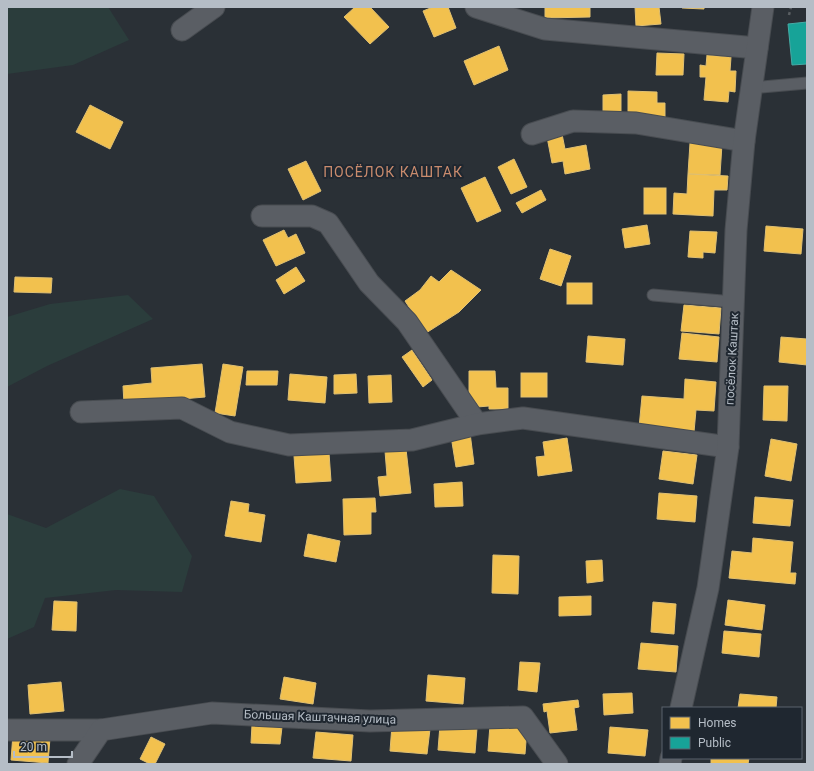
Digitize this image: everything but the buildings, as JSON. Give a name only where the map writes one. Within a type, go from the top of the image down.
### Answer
[{"type":"street","points":[[182,30],[214,7]]},
{"type":"street","points":[[476,7],[545,30],[756,48]]},
{"type":"street","name":"посёлок Каштак","points":[[681,707],[708,588],[728,447],[736,230],[744,141],[763,7]]},
{"type":"street","points":[[532,134],[573,121],[636,123],[744,141]]},
{"type":"street","points":[[262,216],[312,216],[328,223],[368,283],[407,322],[477,424]]},
{"type":"street","points":[[81,412],[182,408],[230,432],[289,444],[412,440],[477,424],[522,418],[728,447]]},
{"type":"street","name":"Большая Каштачная улица","points":[[101,730],[212,713],[370,721],[524,717],[557,764]]},
{"type":"street","points":[[7,730],[101,730]]},
{"type":"street","points":[[78,764],[101,730]]},
{"type":"lane","points":[[751,88],[807,83]]},
{"type":"lane","points":[[653,295],[734,302]]},
{"type":"path","points":[[789,15],[791,7]]},
{"type":"shaded area","points":[[7,7],[108,7],[129,40],[73,65],[7,74]]},
{"type":"shaded area","points":[[128,295],[153,319],[47,366],[7,387],[7,317],[50,304]]},
{"type":"shaded area","points":[[120,489],[154,496],[192,556],[182,592],[116,590],[45,598],[34,627],[7,639],[7,514],[46,528]]},
{"type":"district","name":"ПОСЁЛОК КАШТАК","points":[[393,172]]}]
